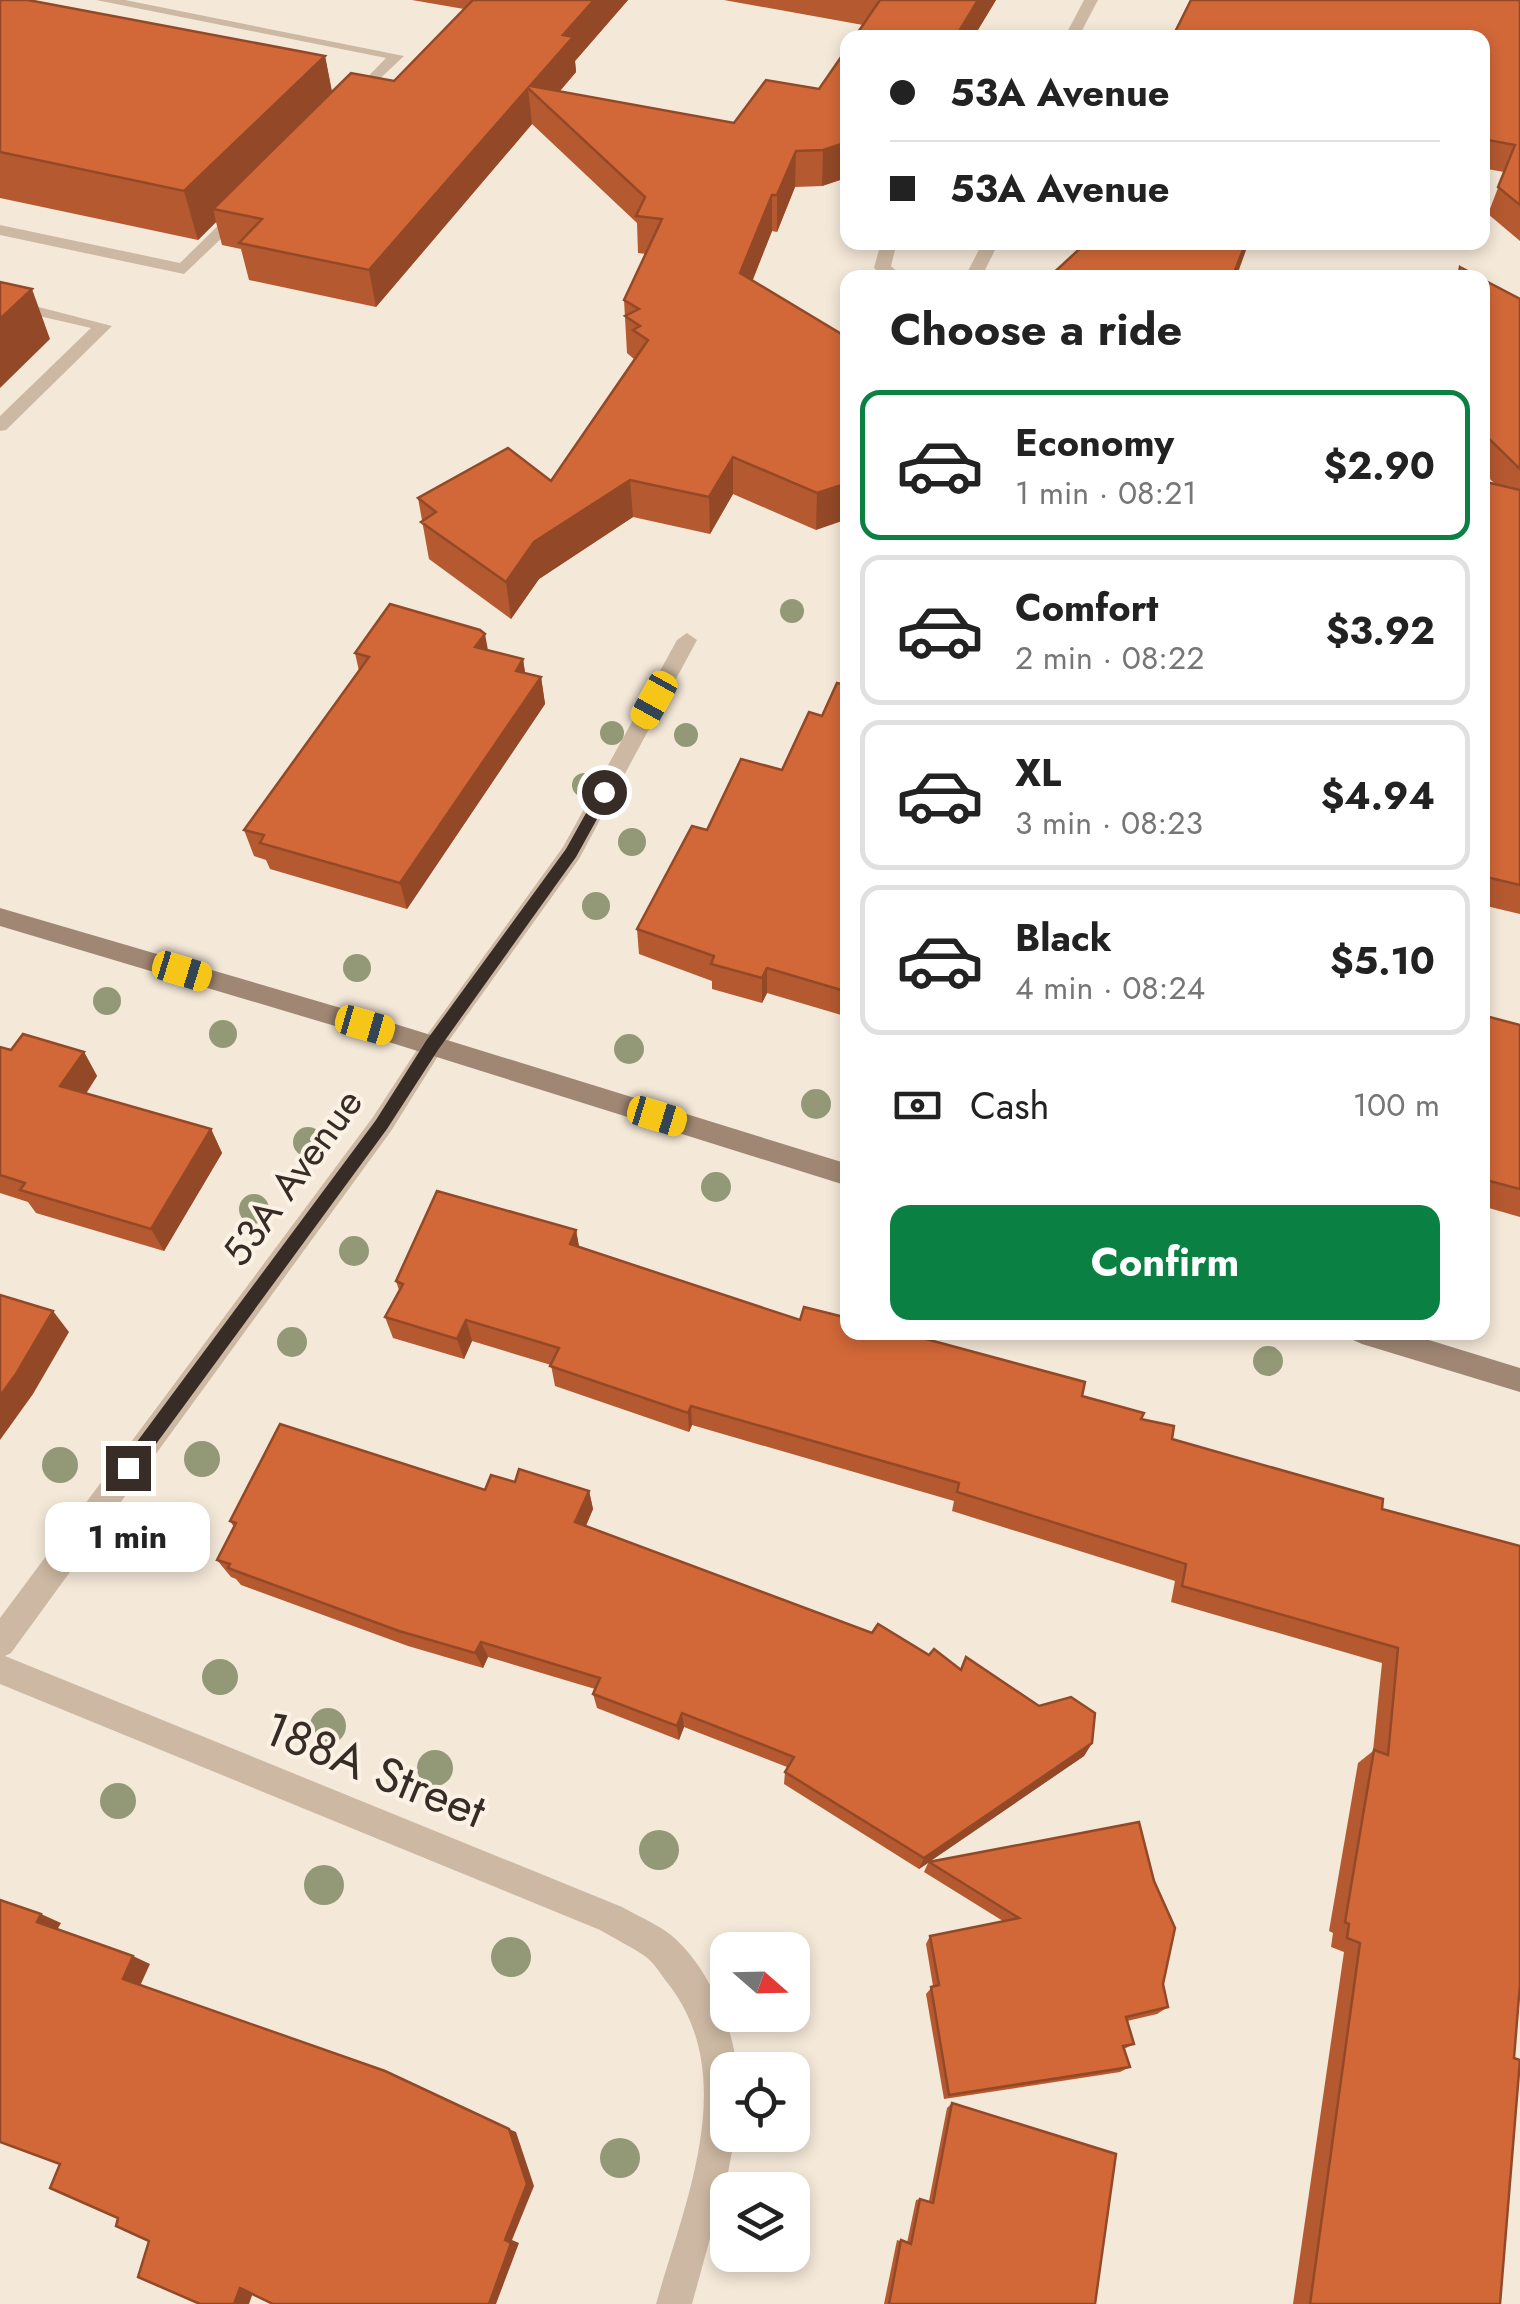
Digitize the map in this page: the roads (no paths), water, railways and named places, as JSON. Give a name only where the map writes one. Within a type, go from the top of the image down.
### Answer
[{"type":"street","points":[[103,0],[397,56],[344,109]]},
{"type":"street","points":[[1075,30],[1091,0]]},
{"type":"street","points":[[0,230],[184,269],[250,202]]},
{"type":"street","points":[[0,302],[103,326],[0,426]]},
{"type":"street","name":"53A Avenue","points":[[0,1643],[382,1124],[432,1046],[571,853],[687,640]]},
{"type":"street","points":[[0,916],[840,1173]]},
{"type":"street","points":[[1388,1340],[1520,1380]]},
{"type":"street","name":"188A Street","points":[[0,1669],[611,1918],[660,1947],[694,1989],[718,2047],[723,2103],[710,2172],[674,2304]]}]
